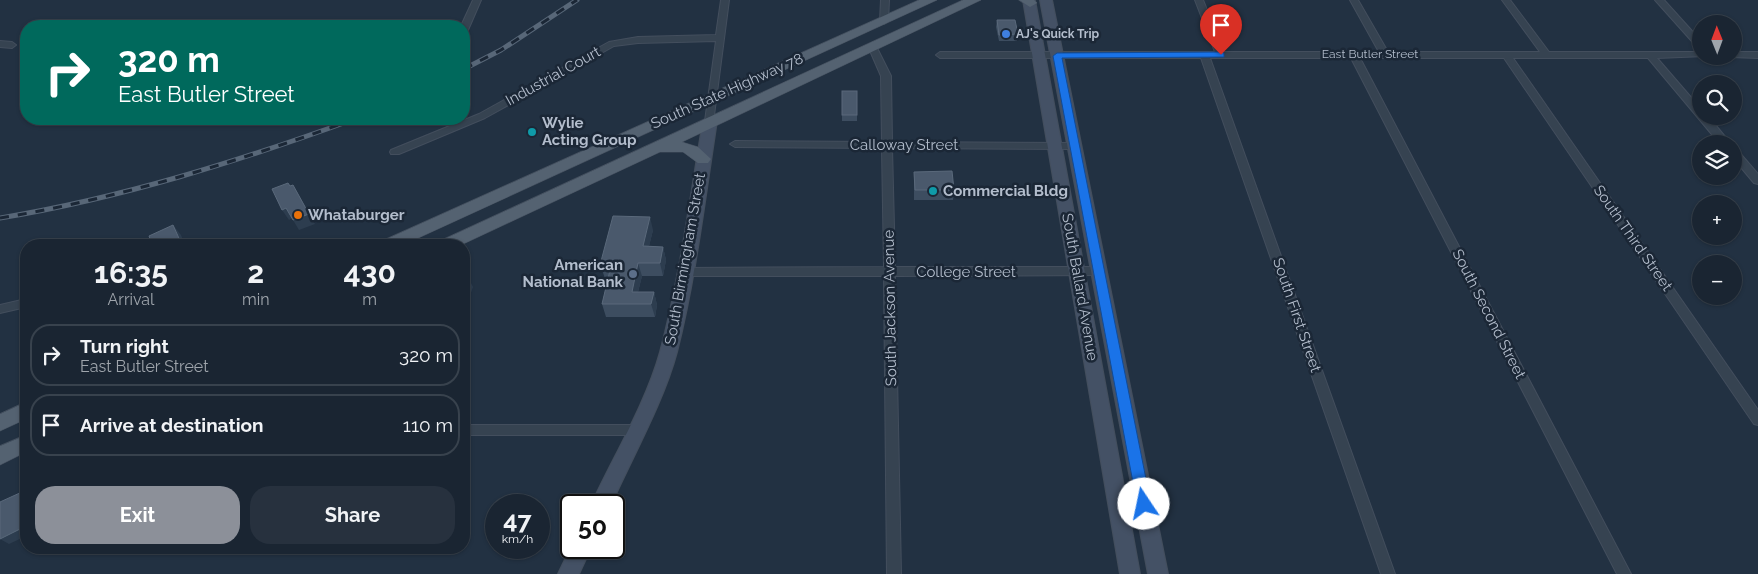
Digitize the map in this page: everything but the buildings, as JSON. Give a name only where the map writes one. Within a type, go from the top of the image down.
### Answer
[{"type":"main road","name":"South State Highway 78","points":[[408,239],[715,96],[930,0]]},
{"type":"main road","name":"South State Highway 78","points":[[459,239],[974,0]]},
{"type":"main road","name":"South Ballard Avenue","points":[[1046,0],[1156,567]]},
{"type":"main road","name":"South Ballard Avenue","points":[[1029,1],[1129,567]]},
{"type":"main road","name":"South Birmingham Street","points":[[607,494],[658,382],[668,353],[685,272],[710,121]]},
{"type":"main road","points":[[654,147],[692,148],[703,159]]},
{"type":"main road","points":[[0,423],[20,413]]},
{"type":"main road","points":[[0,456],[20,446]]},
{"type":"main road","points":[[1129,567],[1156,567]]},
{"type":"street","points":[[468,20],[477,0]]},
{"type":"street","name":"South Birmingham Street","points":[[710,121],[715,96],[720,38],[726,0]]},
{"type":"street","points":[[884,21],[885,0]]},
{"type":"street","points":[[1199,0],[1221,55]]},
{"type":"street","points":[[1354,0],[1384,54]]},
{"type":"street","points":[[1506,0],[1546,55]]},
{"type":"street","points":[[1659,0],[1692,36]]},
{"type":"street","name":"Industrial Court","points":[[470,121],[612,44],[631,40],[720,38]]},
{"type":"street","points":[[0,44],[12,44]]},
{"type":"street","name":"South Jackson Avenue","points":[[872,46],[886,76],[894,574]]},
{"type":"street","name":"South Second Street","points":[[1354,54],[1624,574]]},
{"type":"street","name":"East Butler Street","points":[[940,55],[1692,55]]},
{"type":"street","name":"South First Street","points":[[1205,55],[1388,574]]},
{"type":"street","points":[[1650,55],[1692,103]]},
{"type":"street","points":[[1742,55],[1758,55]]},
{"type":"street","name":"South Third Street","points":[[1507,56],[1758,420]]},
{"type":"street","name":"Industrial Court","points":[[395,152],[460,125]]},
{"type":"street","points":[[1710,125],[1719,135]]},
{"type":"street","name":"Calloway Street","points":[[735,144],[1073,146]]},
{"type":"street","points":[[1742,162],[1758,181]]},
{"type":"street","name":"College Street","points":[[685,272],[1098,271]]},
{"type":"street","points":[[0,309],[20,304]]},
{"type":"street","points":[[470,430],[637,430]]},
{"type":"street","points":[[568,574],[576,559]]},
{"type":"railway","points":[[470,66],[501,50],[577,0]]},
{"type":"railway","points":[[0,218],[91,200],[180,177],[338,125]]},
{"type":"place","name":"AJ's Quick Trip","points":[[1006,34]]},
{"type":"place","name":"Wylie Acting Group","points":[[532,132]]},
{"type":"place","name":"Commercial Bldg","points":[[933,191]]},
{"type":"place","name":"Whataburger","points":[[298,215]]},
{"type":"place","name":"American National Bank","points":[[633,274]]},
{"type":"route","points":[[1144,504],[1057,56],[1221,55]]}]
